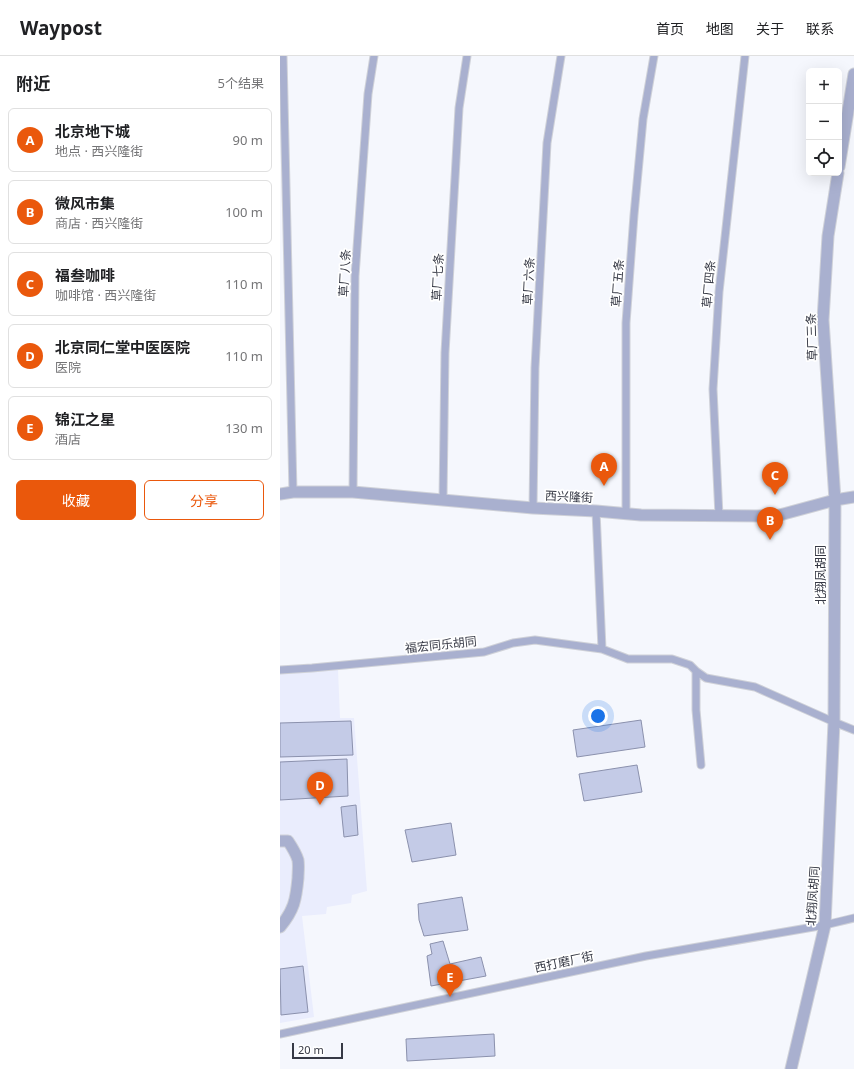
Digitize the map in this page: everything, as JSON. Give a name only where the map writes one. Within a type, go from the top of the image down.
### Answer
[{"type":"street","points":[[842,148],[854,74]]},
{"type":"street","name":"草厂三条","points":[[835,500],[823,320],[828,236],[838,176]]},
{"type":"street","name":"西兴隆街","points":[[280,494],[293,492],[353,492],[534,508],[640,515],[719,516],[776,516],[835,500],[854,497]]},
{"type":"street","name":"北翔凤胡同","points":[[791,1069],[825,926],[834,722],[835,500]]},
{"type":"street","points":[[280,841],[288,841],[298,860],[296,895],[287,919],[280,927]]},
{"type":"lane","points":[[283,56],[293,492]]},
{"type":"lane","name":"草厂八条","points":[[353,492],[354,276],[368,94],[374,56]]},
{"type":"lane","name":"草厂七条","points":[[443,499],[444,353],[459,108],[467,56]]},
{"type":"lane","name":"草厂六条","points":[[534,508],[535,368],[547,143],[561,56]]},
{"type":"lane","name":"草厂五条","points":[[626,514],[626,323],[643,118],[654,56]]},
{"type":"lane","name":"草厂四条","points":[[719,516],[713,389],[718,292],[745,56]]},
{"type":"lane","points":[[596,511],[602,649],[628,659],[672,659],[690,665],[706,678],[754,687],[854,730]]},
{"type":"lane","name":"福宏同乐胡同","points":[[280,670],[484,652],[513,643],[535,640],[602,649]]},
{"type":"lane","points":[[696,671],[696,710],[701,765]]},
{"type":"lane","name":"西打磨厂街","points":[[280,1034],[646,956],[825,926],[854,918]]},
{"type":"shaded area","points":[[338,670],[340,718],[354,718],[367,891],[352,895],[351,903],[327,907],[326,914],[302,916],[314,1017],[280,1023],[280,674]]},
{"type":"building","points":[[641,720],[645,747],[577,757],[573,730]]},
{"type":"building","points":[[351,721],[353,755],[280,757],[280,723]]},
{"type":"building","points":[[347,759],[348,796],[280,800],[280,762]]},
{"type":"building","points":[[637,765],[642,792],[584,801],[579,774]]},
{"type":"building","points":[[356,805],[358,835],[344,837],[341,807]]},
{"type":"building","points":[[451,823],[456,855],[412,862],[405,830]]},
{"type":"building","points":[[462,897],[468,930],[424,936],[419,920],[418,904]]},
{"type":"building","points":[[443,941],[450,964],[481,957],[486,976],[431,986],[427,956],[432,954],[430,944]]},
{"type":"building","points":[[303,966],[308,1012],[281,1015],[280,969]]},
{"type":"building","points":[[494,1034],[495,1056],[407,1061],[406,1039]]},
{"type":"place","name":"北京地下城","points":[[604,486]]},
{"type":"place","name":"福叁咖啡","points":[[775,495]]},
{"type":"place","name":"微风市集","points":[[770,540]]},
{"type":"place","name":"北京同仁堂中医医院","points":[[320,805]]},
{"type":"place","name":"锦江之星","points":[[450,997]]}]
